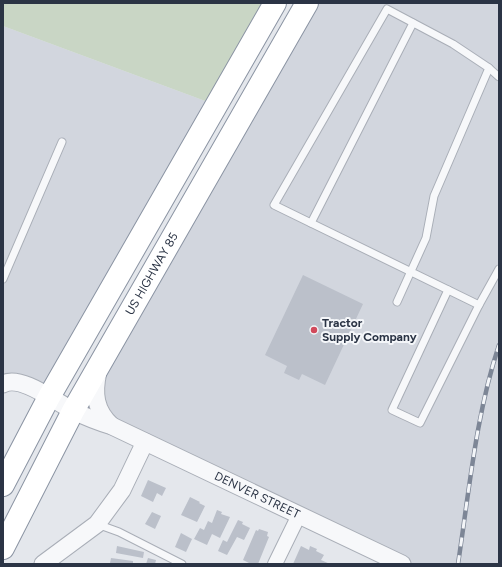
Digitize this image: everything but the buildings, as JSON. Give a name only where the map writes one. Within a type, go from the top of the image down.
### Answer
[{"type":"highway","points":[[3,485],[49,397],[275,3]]},
{"type":"highway","name":"US HIGHWAY 85","points":[[3,548],[73,411],[307,3]]},
{"type":"street","points":[[100,363],[96,385],[96,399],[101,414],[112,426]]},
{"type":"street","name":"DENVER STREET","points":[[3,384],[14,382],[23,384],[73,411],[112,426],[402,564]]},
{"type":"street","points":[[44,564],[97,524],[122,490],[145,442]]},
{"type":"street","points":[[275,564],[299,515]]},
{"type":"lane","points":[[479,305],[274,205],[387,9],[453,44],[489,68],[499,77]]},
{"type":"lane","points":[[311,223],[414,23]]},
{"type":"lane","points":[[397,302],[426,238],[434,196],[489,68]]},
{"type":"lane","points":[[3,279],[62,142]]},
{"type":"lane","points":[[448,290],[392,410],[420,423],[479,305],[499,269]]},
{"type":"lane","points":[[97,524],[119,532],[182,564]]},
{"type":"shaded area","points":[[307,3],[499,3],[499,564],[402,564],[112,426],[96,399],[142,289]]},
{"type":"shaded area","points":[[3,26],[216,105],[49,397],[3,384]]},
{"type":"green space","points":[[3,3],[275,3],[216,105],[3,26]]},
{"type":"railway","points":[[458,564],[484,398],[499,345]]},
{"type":"place","name":"Tractor Supply Company","points":[[314,330]]}]
